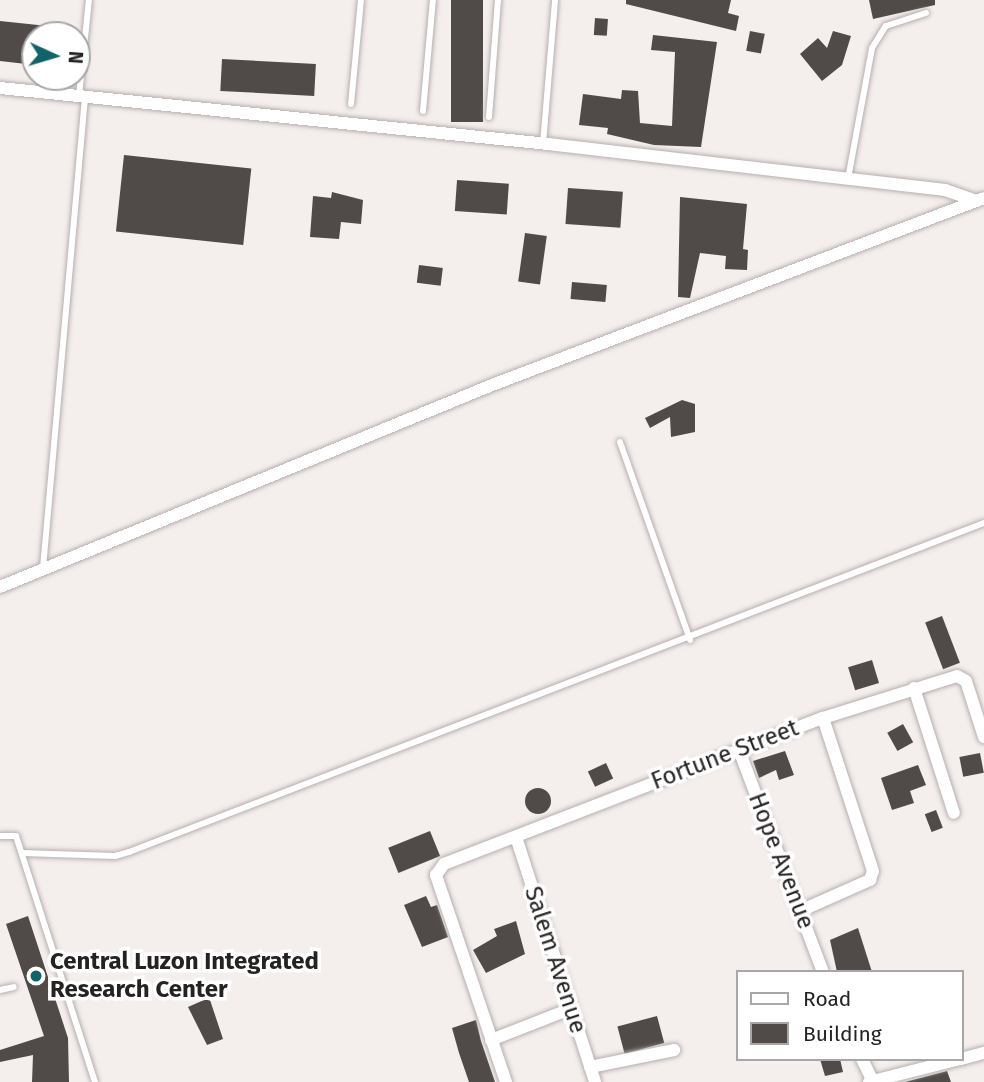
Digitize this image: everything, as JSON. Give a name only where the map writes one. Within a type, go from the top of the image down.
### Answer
[{"type":"street","points":[[0,88],[543,144],[946,190],[979,199]]},
{"type":"street","points":[[0,587],[492,385],[979,199]]},
{"type":"street","name":"Fortune Street","points":[[491,1040],[436,875],[444,864],[823,718],[914,688],[962,677],[984,737]]},
{"type":"street","points":[[914,688],[954,813]]},
{"type":"street","points":[[800,911],[870,880],[873,871],[823,718]]},
{"type":"street","name":"Hope Avenue","points":[[739,750],[822,970]]},
{"type":"street","name":"Salem Avenue","points":[[516,837],[595,1082]]},
{"type":"street","points":[[506,1082],[491,1040],[570,1009]]},
{"type":"street","points":[[590,1067],[674,1050]]},
{"type":"street","points":[[963,1058],[984,1053]]},
{"type":"street","points":[[863,1061],[872,1082],[953,1061]]},
{"type":"lane","points":[[43,568],[89,0]]},
{"type":"lane","points":[[351,104],[361,0]]},
{"type":"lane","points":[[423,111],[433,0]]},
{"type":"lane","points":[[489,117],[498,0]]},
{"type":"lane","points":[[543,144],[555,0]]},
{"type":"lane","points":[[848,180],[872,48],[887,26],[926,13]]},
{"type":"lane","points":[[620,442],[690,640]]},
{"type":"lane","points":[[22,853],[122,854],[690,640],[984,523]]},
{"type":"lane","points":[[0,836],[16,836],[95,1082]]},
{"type":"lane","points":[[0,990],[14,987]]},
{"type":"building","points":[[451,0],[483,0],[483,122],[451,122]]},
{"type":"building","points":[[626,0],[731,0],[728,13],[739,16],[736,31],[626,4]]},
{"type":"building","points":[[869,0],[935,0],[935,5],[873,19]]},
{"type":"building","points":[[595,18],[608,19],[607,36],[594,35]]},
{"type":"building","points":[[0,21],[21,23],[21,63],[0,61]]},
{"type":"building","points":[[750,31],[765,34],[761,53],[746,51]]},
{"type":"building","points":[[833,31],[851,36],[842,65],[822,81],[800,54],[818,38],[827,48]]},
{"type":"building","points":[[653,35],[717,42],[701,147],[654,145],[607,134],[608,128],[579,125],[583,94],[621,99],[622,90],[638,91],[640,123],[672,126],[675,52],[651,50]]},
{"type":"building","points":[[222,59],[316,64],[314,96],[220,91]]},
{"type":"building","points":[[124,155],[251,168],[243,245],[116,232]]},
{"type":"building","points":[[457,180],[509,184],[507,215],[455,211]]},
{"type":"building","points":[[568,188],[623,192],[620,228],[565,224]]},
{"type":"building","points":[[332,192],[363,200],[361,224],[341,222],[339,239],[310,237],[313,196],[331,198]]},
{"type":"building","points":[[680,197],[747,204],[743,249],[748,250],[747,270],[725,269],[726,256],[700,253],[690,298],[678,297]]},
{"type":"building","points":[[525,233],[547,236],[540,285],[518,282]]},
{"type":"building","points":[[419,265],[443,268],[441,286],[417,283]]},
{"type":"building","points":[[572,282],[607,285],[605,302],[571,299]]},
{"type":"building","points":[[682,400],[695,404],[695,432],[671,437],[670,417],[650,428],[645,418]]},
{"type":"building","points":[[942,616],[960,663],[943,669],[925,622]]},
{"type":"building","points":[[872,660],[879,683],[855,690],[848,667]]},
{"type":"building","points":[[903,724],[913,742],[897,751],[887,733]]},
{"type":"building","points":[[785,751],[794,775],[779,780],[776,770],[759,778],[753,761]]},
{"type":"building","points":[[980,753],[984,773],[963,777],[959,757]]},
{"type":"building","points":[[606,763],[613,778],[595,787],[588,771]]},
{"type":"building","points":[[918,765],[926,785],[910,791],[914,803],[892,810],[881,778]]},
{"type":"building","points":[[538,788],[547,792],[551,801],[547,810],[538,814],[529,810],[525,801],[529,792]]},
{"type":"building","points":[[936,810],[943,828],[932,832],[925,814]]},
{"type":"building","points":[[430,831],[440,856],[398,873],[388,848]]},
{"type":"building","points":[[426,896],[431,907],[437,905],[448,937],[422,947],[404,905]]},
{"type":"building","points":[[28,916],[68,1038],[69,1082],[32,1082],[33,1055],[0,1062],[0,1050],[44,1036],[6,924]]},
{"type":"building","points":[[516,921],[525,954],[486,973],[473,950],[497,936],[494,929]]},
{"type":"building","points":[[858,928],[871,970],[837,970],[830,940]]},
{"type":"building","points":[[210,1000],[223,1039],[207,1045],[188,1007]]},
{"type":"building","points":[[657,1016],[664,1043],[625,1054],[617,1027]]},
{"type":"building","points":[[476,1020],[495,1082],[469,1082],[459,1053],[452,1028]]},
{"type":"building","points":[[821,1061],[840,1061],[843,1072],[825,1076]]},
{"type":"building","points":[[947,1071],[951,1082],[905,1082]]},
{"type":"place","name":"Central Luzon Integrated Research Center","points":[[36,976]]}]
